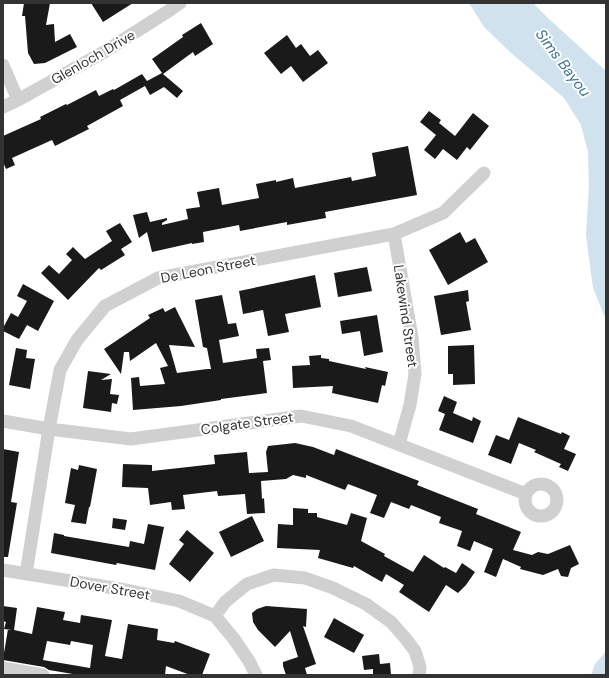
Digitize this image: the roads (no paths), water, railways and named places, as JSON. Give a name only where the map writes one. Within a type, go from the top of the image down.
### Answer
[{"type":"street","name":"Glenloch Drive","points":[[3,107],[104,52],[180,3]]},
{"type":"street","points":[[3,65],[18,100]]},
{"type":"street","name":"De Leon Street","points":[[26,574],[60,370],[77,340],[105,306],[158,278],[394,234],[443,213],[484,173]]},
{"type":"street","name":"Lakewind Street","points":[[394,234],[412,337],[415,374],[410,405],[399,444]]},
{"type":"street","name":"Colgate Street","points":[[3,421],[49,429],[131,439],[301,416],[351,426],[526,494]]},
{"type":"street","name":"Dover Street","points":[[3,570],[126,590],[179,601],[215,616]]},
{"type":"street","points":[[256,675],[238,644],[215,616],[225,602],[247,584],[274,575],[305,578],[333,588],[366,604],[391,622],[415,651],[420,667],[419,675]]},
{"type":"street","points":[[3,668],[43,675]]},
{"type":"water","name":"Sims Bayou","points":[[469,3],[533,3],[606,71],[606,320],[593,288],[586,235],[589,186],[588,152],[581,125],[564,98],[510,52],[484,27]]},
{"type":"water","points":[[606,651],[606,675],[591,675],[595,664]]}]
